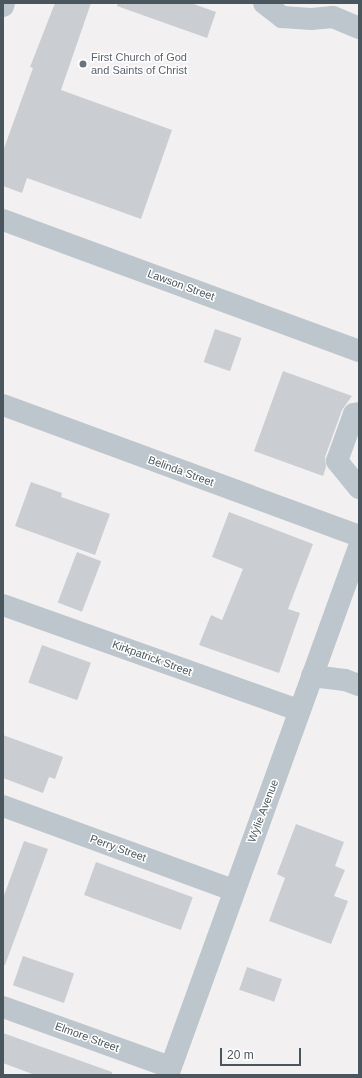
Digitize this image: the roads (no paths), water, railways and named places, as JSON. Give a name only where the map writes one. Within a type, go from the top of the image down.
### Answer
[{"type":"street","points":[[264,3],[282,17],[311,20],[336,10],[359,28]]},
{"type":"street","name":"Lawson Street","points":[[3,220],[359,351]]},
{"type":"street","name":"Belinda Street","points":[[3,405],[359,536]]},
{"type":"street","points":[[359,413],[354,414],[337,461],[359,488]]},
{"type":"street","name":"Wylie Avenue","points":[[169,1071],[233,890],[359,547]]},
{"type":"street","name":"Kirkpatrick Street","points":[[3,605],[300,711]]},
{"type":"street","points":[[312,676],[345,680],[359,685]]},
{"type":"street","name":"Perry Street","points":[[3,806],[233,890]]},
{"type":"street","name":"Elmore Street","points":[[3,1007],[169,1071]]},
{"type":"place","name":"First Church of God and Saints of Christ","points":[[83,64]]}]
